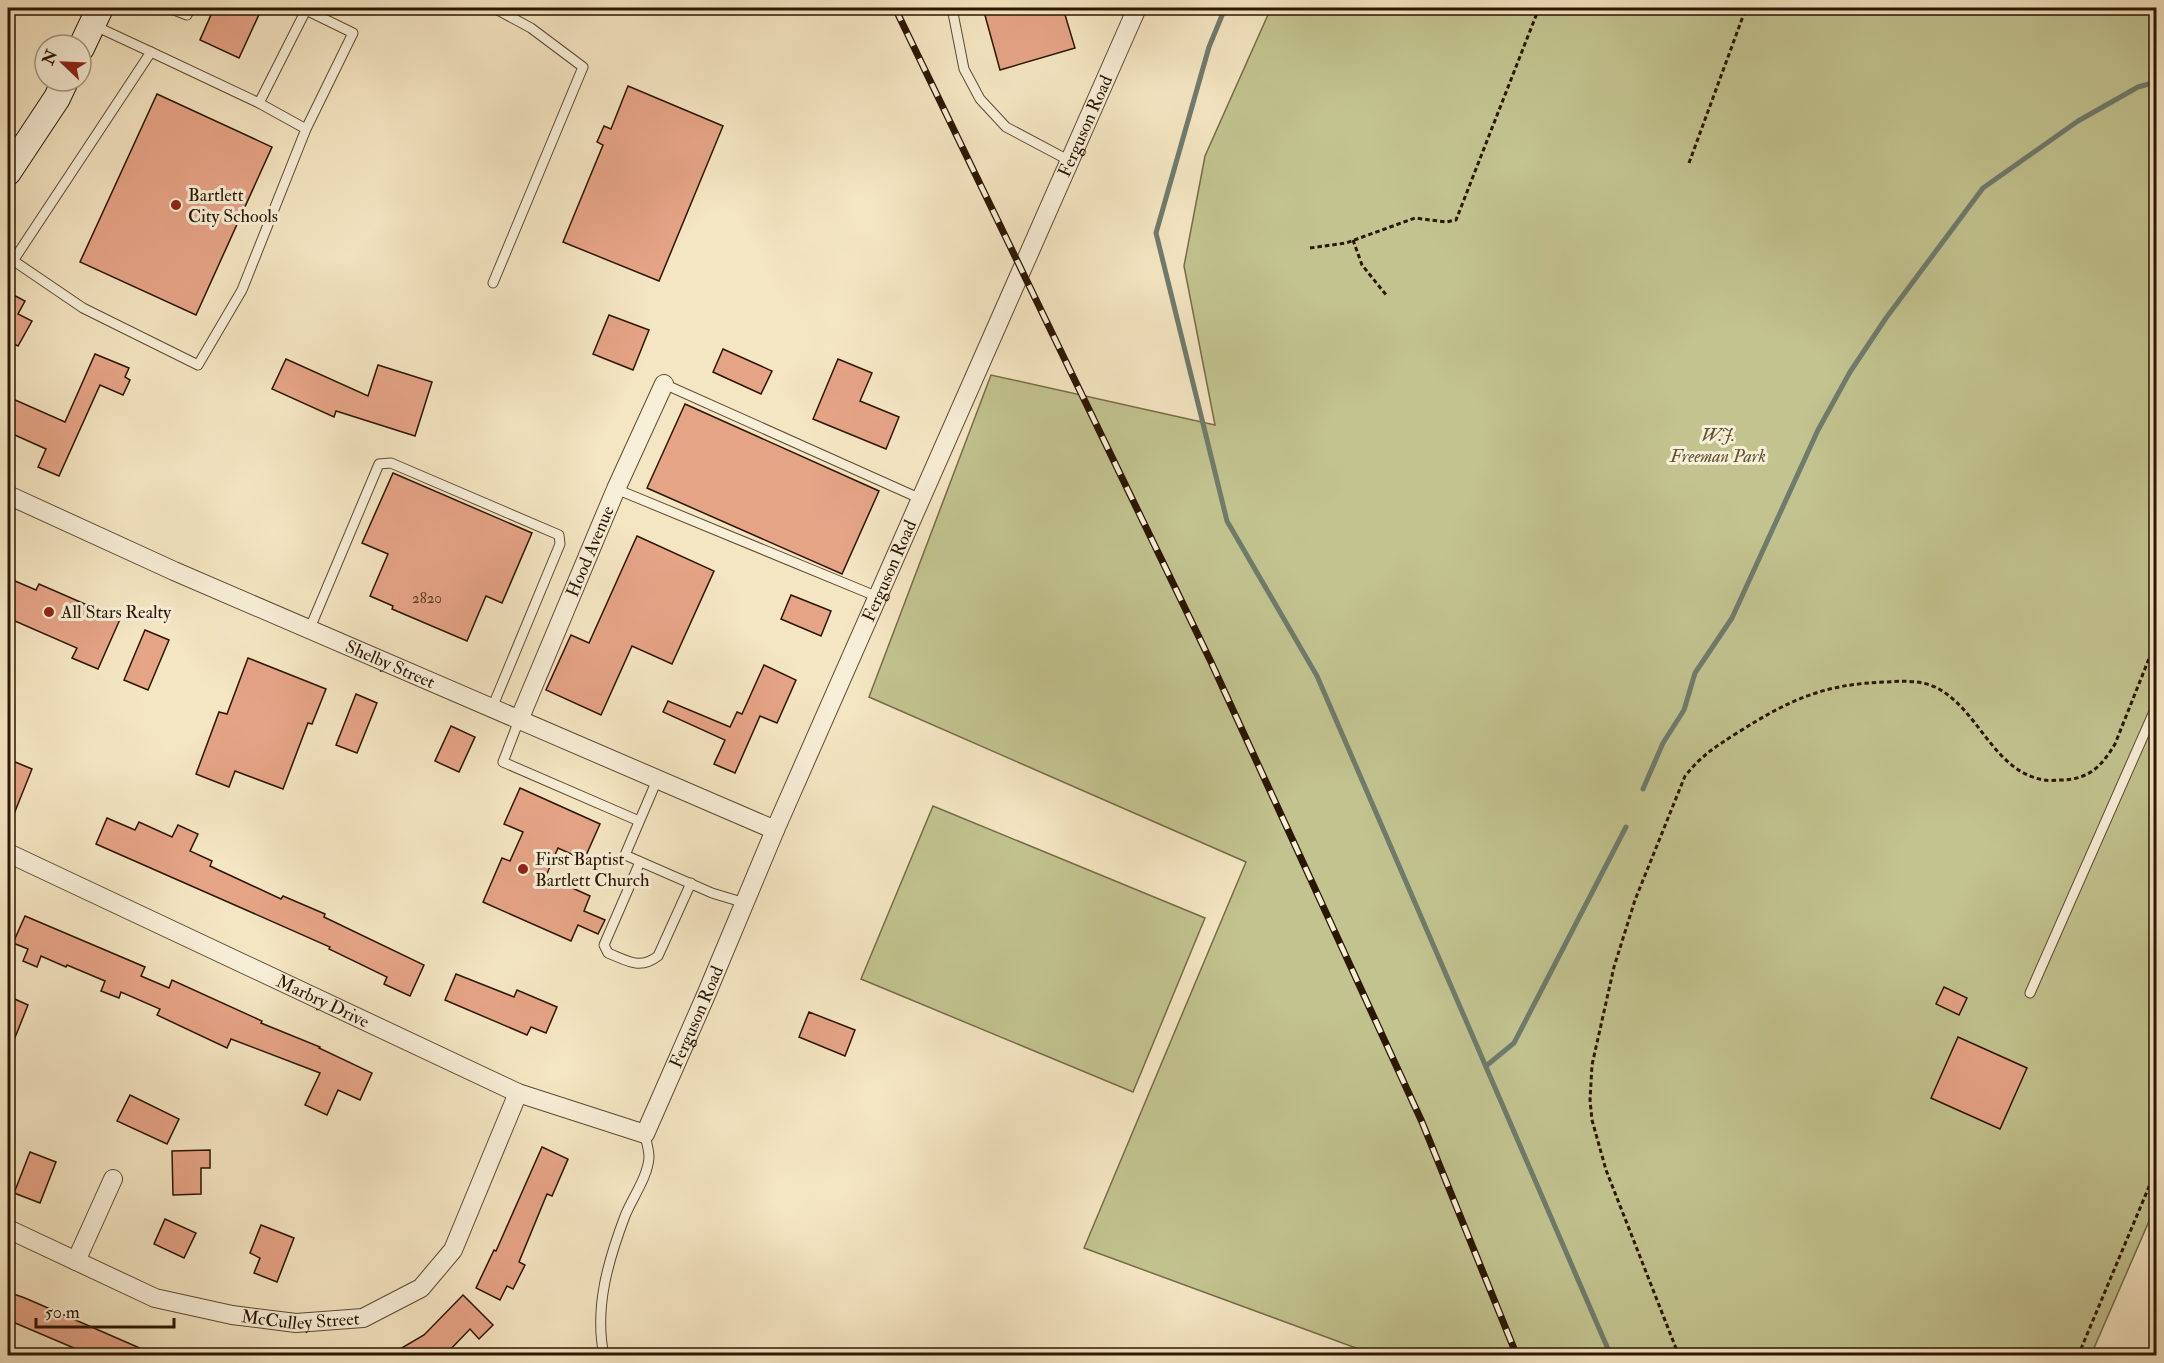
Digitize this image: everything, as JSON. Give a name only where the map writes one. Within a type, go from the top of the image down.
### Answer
[{"type":"main road","points":[[88,33],[96,16]]},
{"type":"main road","points":[[8,172],[59,93]]},
{"type":"street","name":"Ferguson Road","points":[[645,1134],[775,830],[1137,8]]},
{"type":"street","name":"Hood Avenue","points":[[519,720],[616,489],[664,384]]},
{"type":"street","name":"Shelby Street","points":[[8,495],[174,571],[775,830]]},
{"type":"street","name":"Marbry Drive","points":[[8,854],[518,1093],[645,1134]]},
{"type":"street","name":"McCulley Street","points":[[8,1229],[155,1298],[232,1315],[296,1323],[363,1318],[421,1288],[453,1250],[518,1093]]},
{"type":"street","points":[[76,1261],[113,1179]]},
{"type":"lane","points":[[169,8],[187,15],[190,8]]},
{"type":"lane","points":[[494,8],[531,28],[583,67],[494,283]]},
{"type":"lane","points":[[952,8],[964,69],[980,99],[1006,127],[1070,161]]},
{"type":"lane","points":[[151,52],[10,259],[83,308],[198,365],[242,290],[306,129],[353,33],[306,10],[259,103]]},
{"type":"lane","points":[[96,16],[151,52],[259,103],[306,129]]},
{"type":"lane","points":[[664,384],[921,500]]},
{"type":"lane","points":[[310,628],[379,464],[391,462],[559,535],[560,544],[492,708]]},
{"type":"lane","points":[[616,489],[878,597]]},
{"type":"lane","points":[[2030,993],[2157,707]]},
{"type":"lane","points":[[519,720],[503,762],[639,821]]},
{"type":"lane","points":[[657,780],[625,855],[691,884],[745,903]]},
{"type":"lane","points":[[640,862],[604,945],[608,953],[617,957],[635,964],[650,963],[658,956],[691,884]]},
{"type":"lane","points":[[604,1356],[599,1326],[604,1282],[625,1216],[645,1173],[649,1156],[645,1134]]},
{"type":"path","points":[[1310,248],[1353,240],[1415,218],[1446,222],[1456,220],[1539,8]]},
{"type":"path","points":[[1689,163],[1746,8]]},
{"type":"path","points":[[1353,240],[1362,265],[1387,296]]},
{"type":"path","points":[[1679,1356],[1604,1162],[1592,1120],[1590,1100],[1592,1065],[1614,967],[1635,900],[1674,797],[1685,776],[1698,759],[1715,746],[1791,701],[1820,690],[1855,683],[1896,682],[1927,684],[1946,693],[1960,704],[2004,759],[2022,771],[2044,781],[2081,778],[2092,772],[2107,757],[2115,744],[2157,641]]},
{"type":"path","points":[[2078,1356],[2157,1170]]},
{"type":"green space","name":"W.J. Freeman Park","points":[[1271,8],[2156,8],[2156,1205],[2091,1355],[1375,1355],[1084,1248],[1246,862],[869,697],[991,375],[1215,425],[1184,266],[1205,156]]},
{"type":"green space","points":[[933,806],[1205,918],[1133,1092],[861,979]]},
{"type":"building","points":[[214,8],[262,8],[239,58],[200,40]]},
{"type":"building","points":[[983,8],[1063,8],[1075,48],[1000,70]]},
{"type":"building","points":[[628,86],[723,126],[659,281],[563,242],[603,145],[597,142],[604,126],[611,129]]},
{"type":"building","name":"Bartlett City Schools","points":[[157,94],[272,147],[196,315],[80,262]]},
{"type":"building","points":[[8,292],[25,301],[18,314],[32,321],[18,346],[8,341]]},
{"type":"building","points":[[609,315],[649,330],[633,370],[593,354]]},
{"type":"building","points":[[723,349],[772,371],[761,394],[713,372]]},
{"type":"building","points":[[95,354],[129,368],[125,377],[130,380],[123,395],[100,385],[59,476],[38,467],[46,449],[8,432],[8,411],[13,399],[65,422]]},
{"type":"building","points":[[286,359],[368,396],[378,365],[432,382],[415,436],[336,411],[334,417],[272,389]]},
{"type":"building","points":[[838,359],[872,373],[860,401],[899,417],[886,449],[813,419]]},
{"type":"building","points":[[685,404],[879,491],[842,574],[647,488]]},
{"type":"building","points":[[393,473],[532,533],[502,603],[486,596],[467,641],[392,609],[393,606],[370,596],[388,554],[362,543]]},
{"type":"building","points":[[637,536],[714,571],[672,664],[632,646],[601,715],[546,690],[571,635],[589,643]]},
{"type":"building","points":[[8,578],[36,590],[39,584],[121,617],[98,669],[72,658],[77,648],[8,618]]},
{"type":"building","points":[[791,595],[831,611],[821,636],[781,619]]},
{"type":"building","points":[[145,630],[169,640],[148,690],[124,680]]},
{"type":"building","points":[[248,658],[326,689],[312,724],[308,723],[283,789],[235,771],[229,787],[196,774],[219,712],[227,714]]},
{"type":"building","points":[[764,665],[796,680],[777,723],[760,716],[735,773],[714,764],[725,740],[663,712],[668,701],[730,727],[737,712],[742,714]]},
{"type":"building","points":[[356,694],[377,703],[357,753],[336,745]]},
{"type":"building","points":[[451,726],[475,737],[459,772],[435,761]]},
{"type":"building","points":[[8,759],[32,769],[8,829]]},
{"type":"building","name":"First Baptist Bartlett Church","points":[[520,788],[600,824],[584,860],[558,848],[546,876],[590,896],[584,911],[605,920],[598,934],[578,925],[571,941],[483,902],[502,858],[510,861],[523,832],[504,824]]},
{"type":"building","points":[[107,818],[135,830],[139,822],[172,837],[178,825],[198,834],[190,851],[212,861],[210,866],[281,899],[283,896],[325,914],[324,917],[424,965],[410,996],[384,984],[387,977],[329,949],[330,947],[96,844]]},
{"type":"building","points":[[25,916],[145,967],[141,976],[169,988],[172,980],[372,1073],[360,1100],[338,1090],[327,1115],[305,1105],[320,1073],[231,1039],[227,1048],[157,1015],[160,1009],[121,992],[119,998],[101,991],[105,981],[67,965],[66,967],[41,956],[37,967],[23,961],[28,949],[13,943]]},
{"type":"building","points":[[456,974],[514,997],[517,990],[557,1007],[546,1033],[531,1027],[527,1035],[445,1000]]},
{"type":"building","points":[[1944,987],[1967,998],[1959,1015],[1936,1004]]},
{"type":"building","points":[[8,996],[28,1005],[8,1055]]},
{"type":"building","points":[[809,1012],[855,1030],[845,1056],[799,1037]]},
{"type":"building","points":[[1958,1037],[2027,1068],[2000,1129],[1931,1098]]},
{"type":"building","points":[[130,1095],[179,1119],[167,1144],[117,1121]]},
{"type":"building","points":[[542,1147],[568,1159],[552,1196],[547,1194],[519,1262],[525,1265],[513,1289],[507,1286],[500,1300],[476,1288],[494,1250],[496,1251]]},
{"type":"building","points":[[210,1150],[210,1168],[201,1168],[201,1194],[173,1195],[172,1151]]},
{"type":"building","points":[[30,1152],[56,1162],[40,1203],[14,1193]]},
{"type":"building","points":[[165,1219],[196,1233],[184,1258],[154,1244]]},
{"type":"building","points":[[261,1225],[294,1238],[277,1282],[254,1273],[260,1258],[250,1253]]},
{"type":"building","points":[[8,1292],[158,1356],[80,1356],[81,1351],[8,1320]]},
{"type":"building","points":[[463,1295],[493,1325],[479,1339],[470,1329],[444,1356],[388,1356],[424,1335]]},
{"type":"waterway","points":[[1225,8],[1209,47],[1156,233],[1227,521],[1317,676],[1611,1356]]},
{"type":"waterway","points":[[1643,789],[1663,743],[1684,710],[1695,673],[1732,618],[1818,430],[1850,372],[1886,318],[1983,188],[2078,121],[2138,87],[2156,82]]},
{"type":"waterway","points":[[1486,1066],[1514,1043],[1626,827]]},
{"type":"railway","points":[[895,8],[1211,662],[1422,1122],[1517,1356]]},
{"type":"place","name":"Bartlett City Schools","points":[[176,205]]},
{"type":"place","name":"All Stars Realty","points":[[49,612]]},
{"type":"place","name":"First Baptist Bartlett Church","points":[[523,869]]}]
